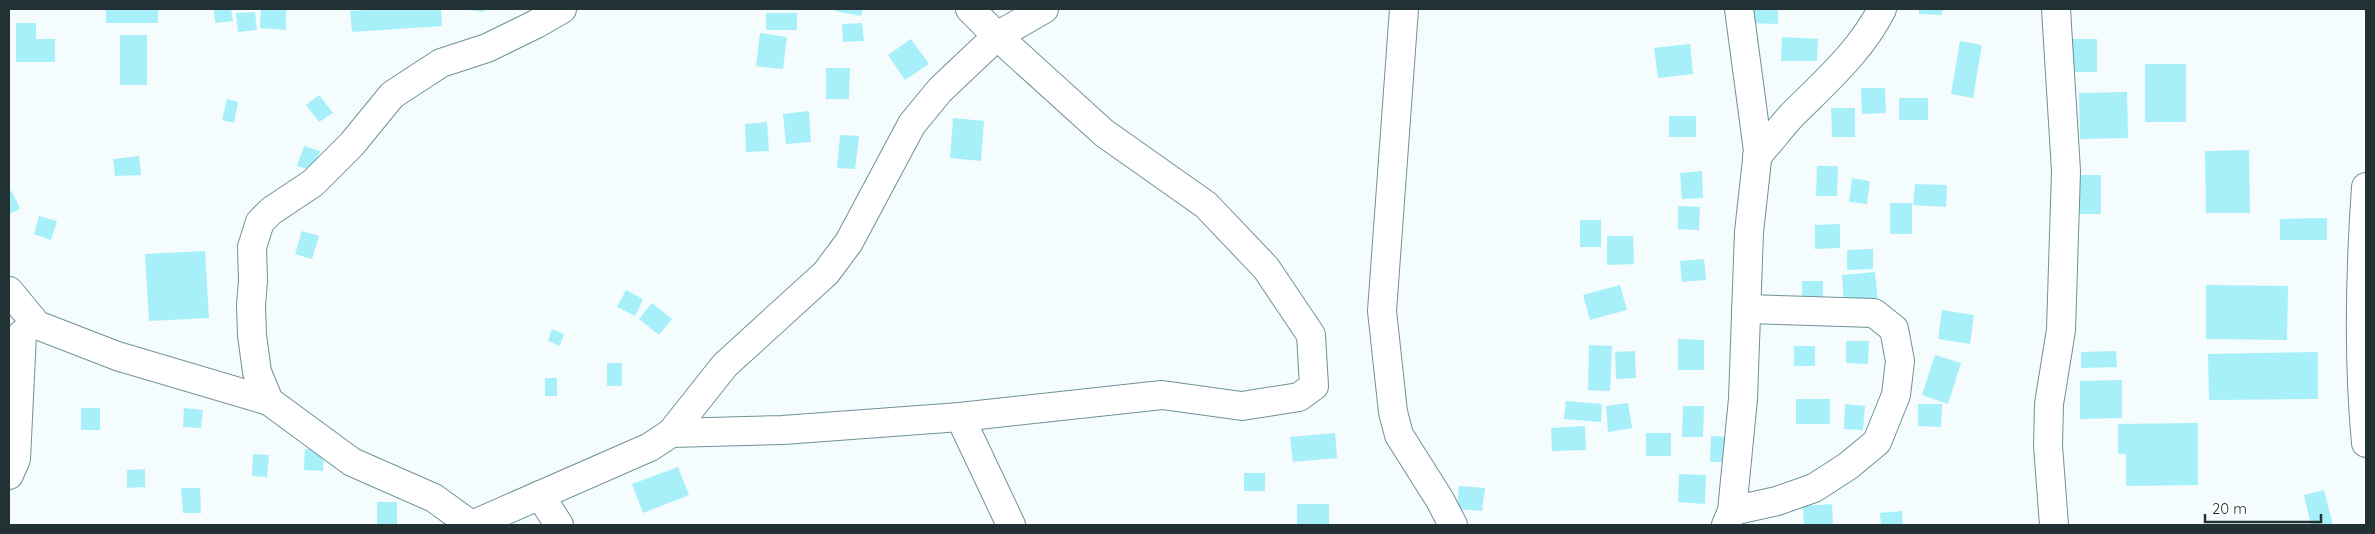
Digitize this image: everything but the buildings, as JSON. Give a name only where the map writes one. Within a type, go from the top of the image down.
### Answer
[{"type":"street","points":[[269,401],[257,372],[252,335],[252,247],[260,222],[270,211],[313,183],[352,144],[392,95],[441,63],[487,48],[562,9]]},
{"type":"street","points":[[671,434],[783,430],[960,417],[1162,395],[1242,406],[1299,397],[1314,386],[1311,335],[1266,268],[1206,205],[1104,133],[970,9]]},
{"type":"street","points":[[22,334],[117,356],[269,401],[352,462],[434,498],[471,525],[650,447],[671,434],[725,364],[826,273],[849,242],[912,124],[940,90],[997,36],[1044,9]]},
{"type":"street","points":[[1404,9],[1382,311],[1393,412],[1399,435],[1440,500],[1453,525]]},
{"type":"street","points":[[1739,9],[1757,156],[1749,232],[1746,309],[1743,399],[1729,518],[1814,488],[1848,466],[1877,442],[1896,396],[1900,361],[1894,329],[1874,313],[1746,309]]},
{"type":"street","points":[[1757,156],[1791,116],[1837,72],[1874,24],[1882,9]]},
{"type":"street","points":[[2054,525],[2048,446],[2049,404],[2061,330],[2066,171],[2056,9]]},
{"type":"street","points":[[2366,187],[2361,301],[2362,402],[2366,443]]},
{"type":"street","points":[[9,291],[22,334],[16,459],[9,475]]},
{"type":"street","points":[[960,417],[1011,525]]},
{"type":"street","points":[[540,495],[559,525]]}]
